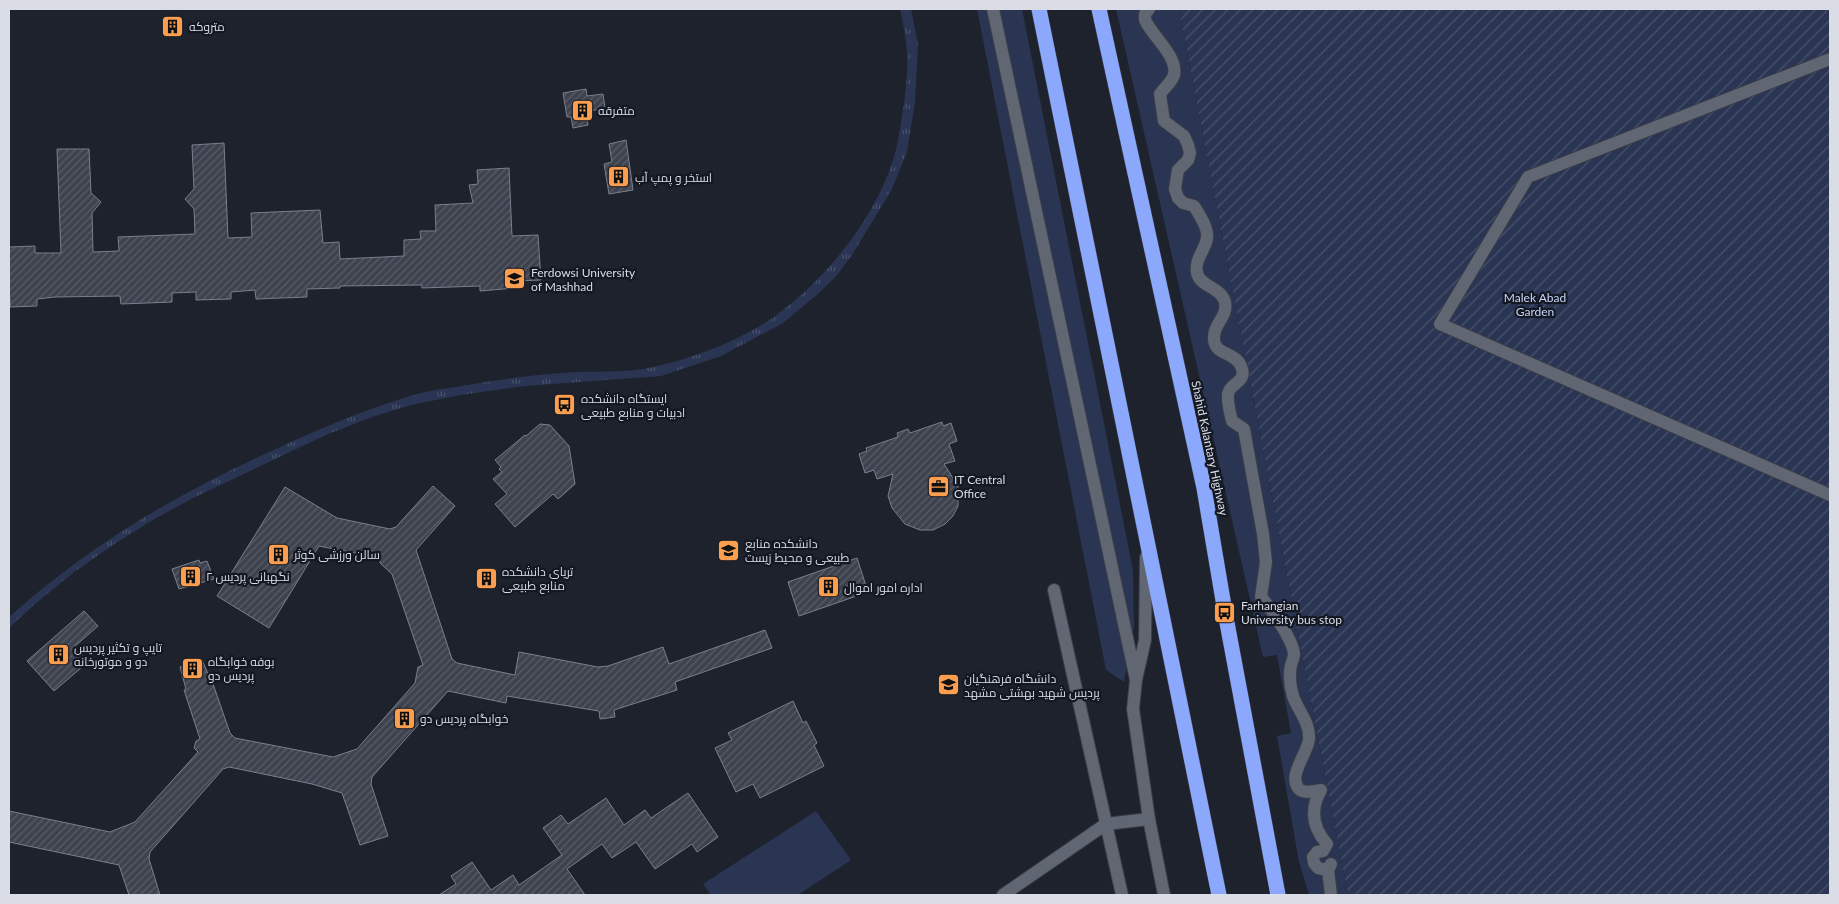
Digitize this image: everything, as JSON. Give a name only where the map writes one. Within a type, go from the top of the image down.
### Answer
[{"type":"highway","points":[[1039,9],[1219,895]]},
{"type":"highway","name":"Shahid Kalantary Highway","points":[[1099,9],[1204,488],[1278,895]]},
{"type":"street","points":[[993,9],[1136,680]]},
{"type":"street","points":[[1148,9],[1145,14],[1145,20],[1170,58],[1174,69],[1171,81],[1160,94],[1164,121],[1184,136],[1190,154],[1188,160],[1178,170],[1175,189],[1178,198],[1183,203],[1194,206],[1206,228],[1208,236],[1198,256],[1197,276],[1204,283],[1219,292],[1224,300],[1226,310],[1224,317],[1217,326],[1214,337],[1216,348],[1233,356],[1240,364],[1242,372],[1240,380],[1229,390],[1228,395],[1232,421],[1244,429],[1263,534],[1266,562],[1261,597],[1271,609],[1294,654],[1290,668],[1290,683],[1293,697],[1305,719],[1309,739],[1305,753],[1297,766],[1296,782],[1299,789],[1305,792],[1322,790],[1317,798],[1314,818],[1316,828],[1327,844],[1323,851],[1317,852],[1313,857],[1314,863],[1318,868],[1330,866],[1331,895]]},
{"type":"street","points":[[1830,59],[1528,177],[1440,324],[1830,495]]},
{"type":"street","points":[[1147,540],[1145,640],[1136,680],[1133,709],[1149,819],[1164,895]]},
{"type":"street","points":[[1054,590],[1122,895]]},
{"type":"street","points":[[1002,895],[1106,824],[1149,819]]},
{"type":"street","points":[[1274,877],[1284,895]]},
{"type":"green space","points":[[900,9],[911,9],[918,44],[915,102],[907,152],[892,189],[852,255],[837,275],[820,292],[783,323],[721,356],[661,376],[525,386],[460,395],[411,405],[328,434],[193,498],[151,521],[74,572],[9,628],[9,617],[40,591],[71,566],[136,522],[239,466],[329,425],[433,390],[535,375],[634,370],[669,363],[716,348],[746,334],[774,317],[812,285],[830,266],[861,225],[875,203],[886,180],[897,144],[907,80],[905,32]]},
{"type":"green space","points":[[977,9],[1022,9],[1133,570],[1134,627],[1124,682],[1106,670]]},
{"type":"green space","points":[[1116,9],[1179,9],[1348,895],[1309,895],[1299,862],[1277,736],[1291,733],[1277,655],[1263,657]]},
{"type":"green space","name":"Malek Abad Garden","points":[[1179,9],[1830,9],[1830,895],[1348,895]]},
{"type":"green space","points":[[816,811],[851,860],[798,895],[711,895],[703,884]]},
{"type":"building","name":"متفرقه","points":[[586,89],[587,96],[603,94],[605,108],[590,111],[590,114],[586,114],[588,125],[573,128],[571,117],[567,117],[563,93]]},
{"type":"building","name":"استخر و پمپ آب","points":[[626,140],[633,190],[609,194],[604,164],[612,162],[609,144]]},
{"type":"building","points":[[224,143],[228,238],[252,237],[251,213],[320,210],[323,243],[339,242],[340,259],[404,256],[404,240],[421,239],[420,231],[436,231],[435,205],[473,203],[469,185],[478,184],[477,170],[509,168],[512,236],[538,235],[541,280],[515,281],[515,288],[480,291],[480,286],[422,288],[422,285],[340,286],[340,288],[307,289],[307,297],[256,299],[255,290],[231,292],[231,299],[196,300],[196,292],[172,293],[172,302],[121,304],[120,296],[55,297],[37,299],[37,306],[10,307],[9,247],[35,246],[35,253],[61,253],[57,149],[89,149],[91,193],[101,202],[92,213],[93,252],[119,251],[118,237],[195,234],[194,209],[185,199],[194,189],[192,145]]},
{"type":"building","points":[[942,422],[943,426],[951,423],[957,441],[949,444],[955,461],[944,464],[958,486],[958,506],[953,516],[945,524],[933,530],[920,530],[905,524],[892,508],[888,496],[893,474],[877,479],[874,470],[865,473],[859,454],[867,451],[866,448],[898,437],[897,433],[908,429],[910,433]]},
{"type":"building","points":[[540,424],[550,425],[569,446],[575,484],[558,499],[553,494],[515,527],[495,504],[507,494],[493,479],[502,472],[499,469],[501,467],[495,460]]},
{"type":"building","points":[[433,486],[455,506],[416,550],[452,659],[457,663],[515,675],[519,652],[598,667],[608,666],[663,647],[669,664],[765,630],[772,648],[675,682],[677,690],[614,710],[615,717],[600,719],[599,711],[507,696],[506,703],[448,691],[372,777],[371,784],[388,836],[360,845],[342,793],[312,784],[229,767],[223,769],[150,852],[149,859],[160,895],[129,895],[119,865],[9,842],[9,811],[110,832],[135,822],[198,752],[194,748],[196,741],[200,739],[184,690],[186,689],[180,667],[202,660],[212,681],[230,733],[235,738],[333,757],[357,749],[415,683],[418,667],[423,665],[392,574],[380,563],[381,558],[319,546],[269,628],[217,596],[285,487],[337,518],[390,529],[396,527]]},
{"type":"building","name":"اداره امور اموال","points":[[857,558],[868,592],[799,616],[788,582]]},
{"type":"building","name":"نگهبانی پردیس ۲","points":[[199,560],[200,563],[207,561],[214,579],[179,589],[172,569]]},
{"type":"building","name":"تایپ و تکثیر پردیس دو و موتورخانه","points":[[84,611],[98,626],[74,647],[88,662],[54,691],[27,661]]},
{"type":"building","points":[[793,701],[803,723],[806,721],[817,743],[814,745],[824,766],[760,798],[753,784],[736,792],[715,748],[732,740],[728,733]]},
{"type":"building","points":[[688,793],[718,837],[697,852],[692,844],[655,869],[636,842],[612,858],[602,844],[567,869],[585,895],[439,895],[456,884],[451,876],[472,862],[491,890],[513,875],[519,885],[562,855],[543,828],[561,815],[568,824],[606,798],[624,825],[645,810],[651,818]]},
{"type":"place","name":"متروکه","points":[[173,26]]},
{"type":"place","name":"متفرقه","points":[[582,110]]},
{"type":"place","name":"استخر و پمپ آب","points":[[619,177]]},
{"type":"place","name":"Ferdowsi University of Mashhad","points":[[515,279]]},
{"type":"place","name":"ایستگاه دانشکده ادبیات و منابع طبیعی","points":[[565,405]]},
{"type":"place","name":"IT Central Office","points":[[938,486]]},
{"type":"place","name":"دانشکده منابع طبیعی و محیط زیست","points":[[729,550]]},
{"type":"place","name":"سالن ورزشی کوثر","points":[[278,554]]},
{"type":"place","name":"نگهبانی پردیس ۲","points":[[190,576]]},
{"type":"place","name":"تریای دانشکده منابع طبیعی","points":[[486,578]]},
{"type":"place","name":"اداره امور اموال","points":[[828,587]]},
{"type":"place","name":"Farhangian University bus stop","points":[[1225,612]]},
{"type":"place","name":"تایپ و تکثیر پردیس دو و موتورخانه","points":[[58,654]]},
{"type":"place","name":"بوفه خوابگاه پردیس دو","points":[[192,668]]},
{"type":"place","name":"دانشگاه فرهنگیان پردیس شهید بهشتی مشهد","points":[[948,685]]},
{"type":"place","name":"خوابگاه پردیس دو","points":[[404,718]]}]
